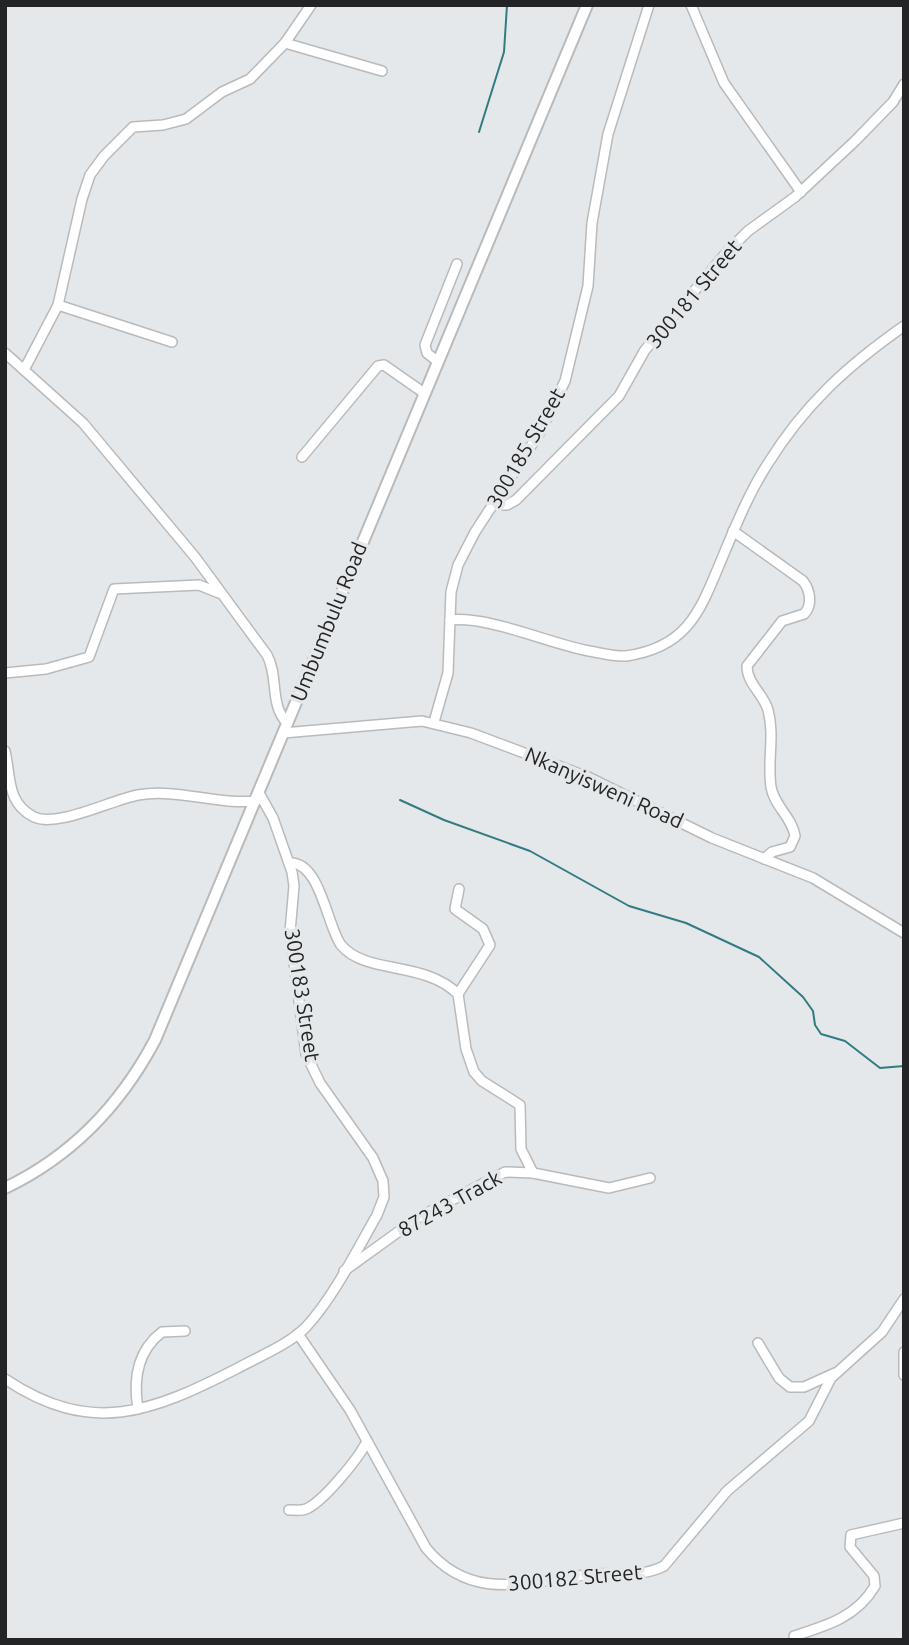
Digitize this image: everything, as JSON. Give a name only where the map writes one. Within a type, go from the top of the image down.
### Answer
[{"type":"main road","name":"Umbumbulu Road","points":[[5,1188],[49,1164],[84,1136],[133,1078],[155,1040],[587,5]]},
{"type":"street","points":[[24,370],[58,305],[90,175],[114,144],[133,127],[163,125],[186,119],[222,92],[250,79],[285,43],[311,5]]},
{"type":"street","name":"300185 Street","points":[[434,722],[448,673],[452,592],[458,565],[540,432],[565,381],[588,286],[592,223],[608,134],[649,5]]},
{"type":"street","points":[[691,5],[723,83],[801,192]]},
{"type":"street","points":[[285,43],[306,52],[382,71]]},
{"type":"street","name":"300181 Street","points":[[493,505],[507,505],[516,500],[606,411],[623,389],[645,350],[726,253],[748,231],[801,192],[870,127],[893,102],[904,85]]},
{"type":"street","points":[[437,361],[426,353],[425,345],[457,264]]},
{"type":"street","points":[[58,305],[172,342]]},
{"type":"street","points":[[450,620],[476,619],[547,642],[626,656],[656,648],[678,635],[701,609],[733,531],[766,466],[808,408],[849,366],[904,326]]},
{"type":"street","points":[[5,353],[83,423],[195,557],[270,662],[277,708],[285,728]]},
{"type":"street","points":[[302,457],[378,366],[384,366],[424,393]]},
{"type":"street","points":[[733,531],[803,581],[810,603],[804,614],[786,619],[777,626],[747,666],[749,680],[766,704],[770,720],[773,796],[790,821],[795,836],[790,847],[770,853],[764,859]]},
{"type":"street","points":[[5,673],[46,669],[89,657],[111,590],[199,585],[221,594]]},
{"type":"street","name":"Nkanyisweni Road","points":[[285,728],[434,722],[549,760],[712,838],[824,884],[904,933]]},
{"type":"street","points":[[5,751],[12,795],[27,812],[43,820],[57,820],[139,795],[165,794],[229,803],[257,797]]},
{"type":"street","name":"300183 Street","points":[[257,797],[270,810],[289,863],[294,887],[290,932],[306,1054],[320,1083],[350,1122],[383,1181],[384,1197],[377,1215],[316,1315],[298,1334]]},
{"type":"street","points":[[289,863],[302,867],[316,882],[335,933],[348,951],[371,962],[433,975],[458,994],[470,1061],[482,1081],[520,1105],[521,1149],[533,1172]]},
{"type":"street","points":[[458,994],[490,945],[483,929],[455,909],[459,889]]},
{"type":"street","name":"87243 Track","points":[[342,1272],[416,1219],[489,1178],[513,1170],[601,1187],[650,1178]]},
{"type":"street","name":"300182 Street","points":[[298,1334],[367,1441],[426,1548],[446,1569],[473,1581],[513,1585],[541,1584],[585,1576],[649,1572],[671,1560],[727,1492],[809,1421],[835,1373],[882,1332],[904,1299]]},
{"type":"street","points":[[138,1409],[135,1378],[144,1353],[162,1332],[185,1331]]},
{"type":"street","points":[[5,1379],[41,1401],[73,1412],[107,1414],[138,1409],[204,1385],[298,1334]]},
{"type":"street","points":[[758,1343],[779,1378],[790,1387],[804,1387],[835,1373]]},
{"type":"street","points":[[904,1352],[904,1375]]},
{"type":"street","points":[[289,1510],[306,1509],[315,1503],[354,1462],[367,1441]]},
{"type":"street","points":[[794,1636],[838,1622],[864,1602],[875,1586],[874,1576],[850,1547],[851,1535],[904,1523]]},
{"type":"waterway","points":[[479,132],[504,52],[507,5]]},
{"type":"waterway","points":[[400,800],[444,820],[530,851],[629,906],[686,923],[759,957],[803,997],[813,1011],[815,1025],[821,1034],[845,1041],[880,1068],[904,1066]]}]
